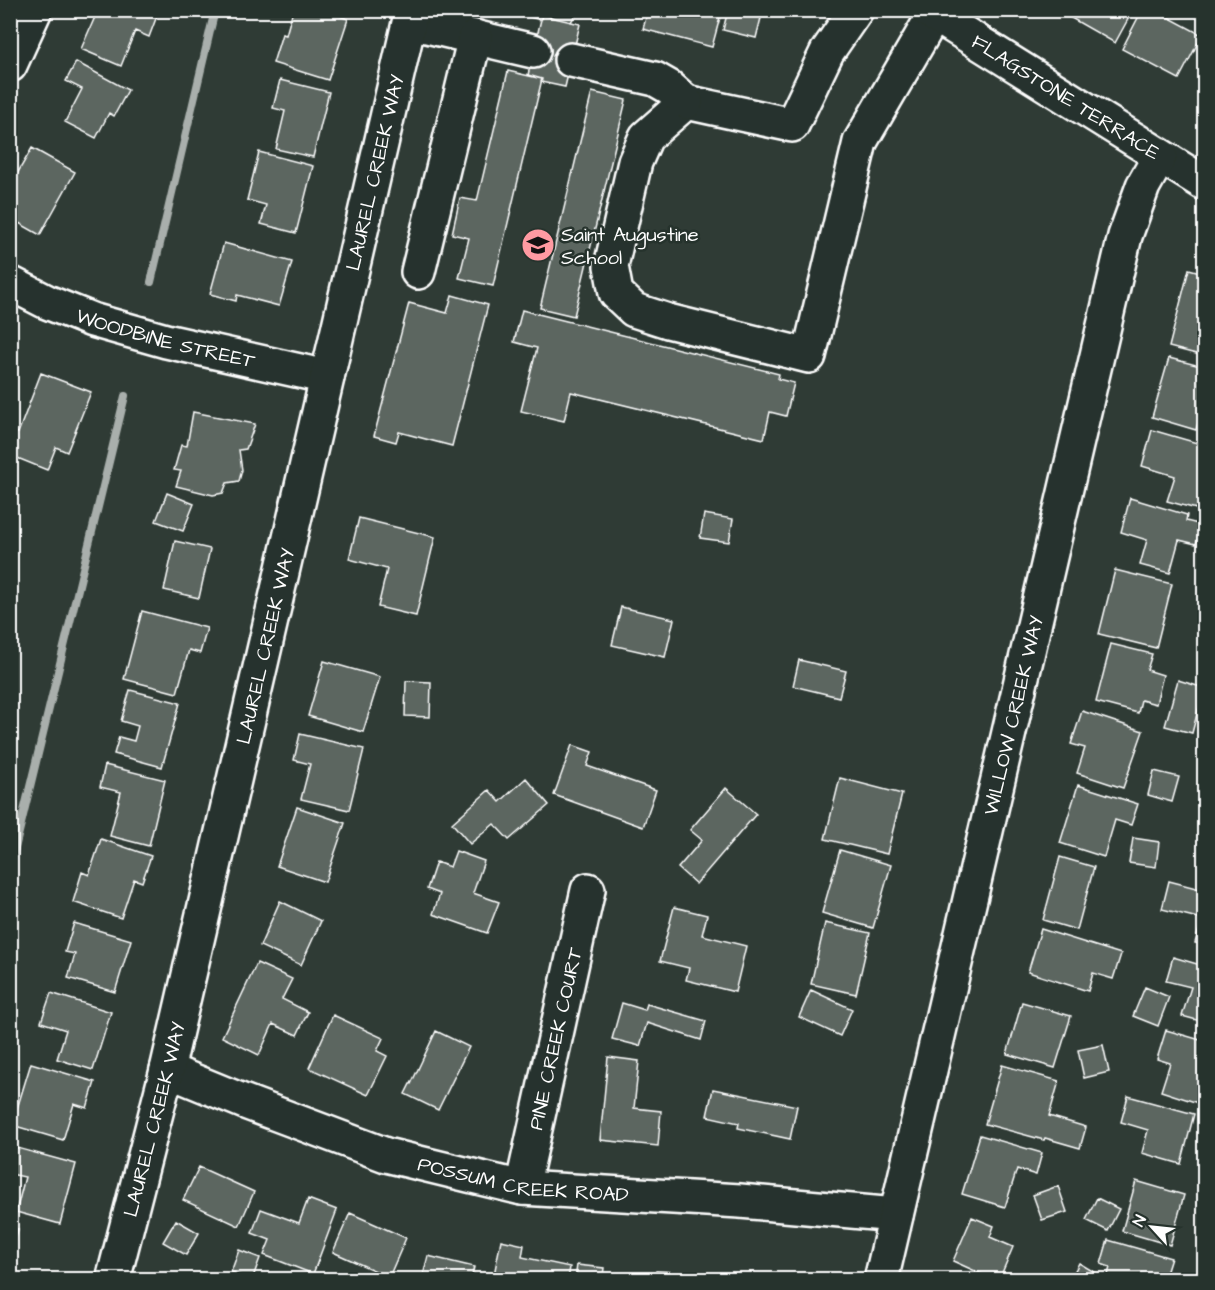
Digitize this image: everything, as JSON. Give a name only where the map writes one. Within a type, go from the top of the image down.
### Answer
[{"type":"street","points":[[10,64],[35,10]]},
{"type":"street","points":[[571,60],[655,80],[669,87],[686,102],[792,125],[827,52],[856,10]]},
{"type":"street","points":[[686,102],[646,137],[634,162],[611,266],[616,293],[634,310],[668,321],[809,356],[860,142],[930,13]]},
{"type":"street","name":"FLAGSTONE TERRACE","points":[[930,13],[1204,183]]},
{"type":"street","points":[[411,16],[475,37],[533,51]]},
{"type":"street","name":"LAUREL CREEK WAY","points":[[113,1280],[167,1070],[411,16]]},
{"type":"street","points":[[418,272],[475,37]]},
{"type":"street","name":"WILLOW CREEK WAY","points":[[881,1280],[1125,236],[1143,186],[1160,156]]},
{"type":"street","name":"WOODBINE STREET","points":[[10,283],[47,302],[92,320],[166,341],[327,377]]},
{"type":"street","name":"PINE CREEK COURT","points":[[522,1188],[588,890]]},
{"type":"street","name":"POSSUM CREEK ROAD","points":[[167,1070],[386,1155],[522,1188],[740,1201],[896,1215]]},
{"type":"building","points":[[98,10],[152,10],[158,13],[149,37],[135,31],[121,66],[81,49]]},
{"type":"building","points":[[293,10],[322,10],[348,19],[328,80],[273,63],[282,34],[286,35]]},
{"type":"building","points":[[503,10],[578,10],[571,22],[542,15],[541,20]]},
{"type":"building","points":[[648,10],[722,10],[712,47],[643,29]]},
{"type":"building","points":[[728,10],[763,10],[756,38],[723,30]]},
{"type":"building","points":[[1057,10],[1133,10],[1115,43]]},
{"type":"building","points":[[1142,10],[1155,10],[1202,35],[1179,79],[1122,49]]},
{"type":"building","points":[[542,15],[580,24],[565,87],[541,82],[542,79],[528,75]]},
{"type":"building","points":[[76,62],[128,90],[114,116],[109,113],[96,138],[65,122],[82,89],[66,81]]},
{"type":"building","points":[[508,71],[542,79],[493,286],[459,278],[469,238],[452,234],[460,198],[477,201]]},
{"type":"building","points":[[280,80],[329,92],[313,157],[276,149],[285,111],[273,108]]},
{"type":"building","points":[[592,92],[626,100],[574,316],[540,308]]},
{"type":"building","points":[[32,148],[75,172],[40,235],[10,218],[10,186]]},
{"type":"building","points":[[259,152],[313,166],[296,233],[261,224],[266,205],[247,200]]},
{"type":"building","points":[[224,243],[292,262],[279,306],[237,295],[236,301],[210,294]]},
{"type":"building","points":[[1189,269],[1204,273],[1204,356],[1169,347]]},
{"type":"building","points":[[452,295],[488,305],[452,446],[399,432],[396,442],[374,436],[409,303],[447,313]]},
{"type":"building","points":[[522,310],[779,374],[778,379],[794,383],[786,416],[770,412],[764,439],[571,392],[564,421],[521,411],[537,348],[514,342]]},
{"type":"building","points":[[1169,358],[1204,367],[1204,402],[1196,430],[1152,417]]},
{"type":"building","points":[[41,373],[91,392],[67,452],[56,447],[47,470],[10,455],[10,430],[18,433]]},
{"type":"building","points":[[193,412],[255,424],[246,449],[239,450],[242,470],[239,481],[227,483],[223,493],[213,495],[176,486],[181,471],[174,470],[181,445],[187,446]]},
{"type":"building","points":[[1152,430],[1204,445],[1204,494],[1200,510],[1167,501],[1175,476],[1142,466]]},
{"type":"building","points":[[167,493],[194,504],[183,531],[156,521]]},
{"type":"building","points":[[1130,498],[1187,515],[1186,521],[1202,525],[1196,544],[1179,540],[1170,573],[1140,565],[1147,540],[1121,532]]},
{"type":"building","points":[[704,514],[733,519],[729,542],[700,538]]},
{"type":"building","points":[[359,518],[435,537],[416,616],[378,607],[387,569],[349,559]]},
{"type":"building","points":[[175,541],[210,549],[199,598],[164,590]]},
{"type":"building","points":[[1115,570],[1172,584],[1156,648],[1099,634]]},
{"type":"building","points":[[621,607],[674,619],[665,657],[612,645]]},
{"type":"building","points":[[142,611],[207,628],[200,653],[189,650],[177,693],[124,679]]},
{"type":"building","points":[[1111,644],[1152,654],[1147,670],[1163,675],[1156,704],[1141,700],[1138,713],[1096,702]]},
{"type":"building","points":[[799,660],[846,671],[839,697],[793,686]]},
{"type":"building","points":[[324,661],[380,677],[363,732],[308,716]]},
{"type":"building","points":[[1178,680],[1204,688],[1192,733],[1165,726]]},
{"type":"building","points":[[406,681],[431,682],[430,717],[405,716]]},
{"type":"building","points":[[130,690],[180,703],[162,767],[114,754],[119,737],[134,741],[138,726],[121,721]]},
{"type":"building","points":[[1082,711],[1143,731],[1123,788],[1077,773],[1085,748],[1071,744]]},
{"type":"building","points":[[300,734],[364,749],[349,810],[301,799],[310,764],[294,760]]},
{"type":"building","points":[[572,745],[592,752],[587,766],[656,790],[643,827],[554,795]]},
{"type":"building","points":[[105,765],[165,780],[149,846],[110,836],[121,792],[100,787]]},
{"type":"building","points":[[1154,771],[1179,777],[1172,802],[1148,795]]},
{"type":"building","points":[[526,778],[549,805],[509,840],[494,824],[470,844],[452,823],[489,790],[500,802]]},
{"type":"building","points":[[840,778],[902,794],[887,854],[825,839]]},
{"type":"building","points":[[1078,785],[1138,804],[1131,825],[1115,820],[1104,857],[1060,843]]},
{"type":"building","points":[[726,788],[756,814],[696,884],[678,868],[702,840],[690,830]]},
{"type":"building","points":[[297,807],[345,823],[325,882],[277,866]]},
{"type":"building","points":[[1133,838],[1159,842],[1156,867],[1129,863]]},
{"type":"building","points":[[101,839],[151,856],[142,882],[134,879],[121,918],[73,902],[82,872],[89,875]]},
{"type":"building","points":[[840,850],[891,865],[873,928],[822,913]]},
{"type":"building","points":[[456,851],[484,861],[473,893],[499,902],[487,933],[433,914],[440,894],[427,889],[436,862],[450,867]]},
{"type":"building","points":[[1060,857],[1094,867],[1077,930],[1043,920]]},
{"type":"building","points":[[1169,881],[1204,890],[1204,945],[1195,943],[1202,919],[1162,909]]},
{"type":"building","points":[[280,901],[321,921],[301,965],[260,946]]},
{"type":"building","points":[[674,907],[707,915],[702,935],[746,946],[735,992],[686,980],[689,968],[660,961]]},
{"type":"building","points":[[74,923],[131,940],[115,992],[68,978],[75,954],[65,952]]},
{"type":"building","points":[[825,923],[870,933],[856,994],[811,984]]},
{"type":"building","points":[[1041,929],[1121,954],[1113,979],[1093,973],[1088,991],[1028,972]]},
{"type":"building","points":[[1173,957],[1204,966],[1204,1022],[1182,1016],[1191,987],[1166,981]]},
{"type":"building","points":[[257,963],[292,979],[282,999],[308,1012],[297,1035],[273,1024],[259,1055],[222,1037]]},
{"type":"building","points":[[1145,987],[1169,997],[1158,1026],[1133,1016]]},
{"type":"building","points":[[811,990],[852,1009],[840,1036],[799,1017]]},
{"type":"building","points":[[51,993],[111,1012],[93,1070],[57,1059],[66,1030],[41,1022]]},
{"type":"building","points":[[1022,1002],[1071,1016],[1055,1068],[1007,1054]]},
{"type":"building","points":[[622,1003],[645,1010],[647,1004],[706,1021],[701,1040],[647,1023],[640,1046],[612,1039]]},
{"type":"building","points":[[333,1015],[383,1038],[377,1051],[387,1056],[368,1095],[309,1068]]},
{"type":"building","points":[[1166,1030],[1204,1041],[1204,1105],[1161,1091],[1170,1063],[1157,1059]]},
{"type":"building","points":[[436,1031],[469,1047],[438,1110],[405,1094]]},
{"type":"building","points":[[1103,1045],[1109,1072],[1084,1078],[1078,1050]]},
{"type":"building","points":[[608,1057],[639,1061],[634,1108],[661,1111],[658,1146],[600,1140]]},
{"type":"building","points":[[31,1063],[95,1082],[87,1108],[74,1104],[63,1140],[12,1125]]},
{"type":"building","points":[[1002,1065],[1059,1081],[1049,1116],[1086,1127],[1080,1148],[985,1124]]},
{"type":"building","points":[[713,1089],[797,1106],[790,1139],[738,1128],[739,1123],[707,1116]]},
{"type":"building","points":[[1128,1096],[1194,1114],[1181,1164],[1142,1153],[1148,1130],[1121,1122]]},
{"type":"building","points":[[980,1135],[1042,1153],[1036,1175],[1017,1169],[1005,1207],[962,1194]]},
{"type":"building","points":[[10,1146],[76,1164],[60,1224],[16,1212],[25,1177],[10,1174]]},
{"type":"building","points":[[199,1167],[254,1192],[239,1226],[183,1200]]},
{"type":"building","points":[[1136,1181],[1184,1195],[1170,1245],[1122,1231]]},
{"type":"building","points":[[1058,1186],[1067,1212],[1042,1220],[1033,1195]]},
{"type":"building","points":[[1097,1198],[1119,1209],[1108,1231],[1086,1220]]},
{"type":"building","points":[[308,1199],[337,1210],[313,1274],[264,1255],[270,1240],[252,1233],[261,1209],[299,1223]]},
{"type":"building","points":[[350,1213],[406,1238],[389,1277],[333,1252]]},
{"type":"building","points":[[972,1217],[994,1226],[990,1237],[1013,1247],[999,1280],[953,1261]]},
{"type":"building","points":[[176,1220],[199,1233],[186,1255],[163,1242]]},
{"type":"building","points":[[10,1228],[18,1229],[13,1253],[10,1252]]},
{"type":"building","points":[[501,1240],[524,1245],[522,1257],[570,1267],[568,1280],[493,1280]]},
{"type":"building","points":[[1108,1240],[1171,1258],[1164,1280],[1107,1279],[1110,1267],[1101,1264]]},
{"type":"building","points":[[239,1250],[260,1258],[252,1280],[231,1272]]},
{"type":"building","points":[[428,1256],[474,1267],[471,1280],[422,1280]]},
{"type":"building","points":[[1079,1263],[1101,1276],[1100,1280],[1070,1280]]},
{"type":"building","points":[[577,1265],[604,1268],[603,1276],[635,1280],[575,1280]]},
{"type":"building","points":[[656,1271],[720,1274],[720,1280],[655,1280]]},
{"type":"waterway","points":[[151,282],[215,10]]},
{"type":"waterway","points":[[10,869],[125,396]]},
{"type":"place","name":"Saint Augustine School","points":[[538,245]]}]
